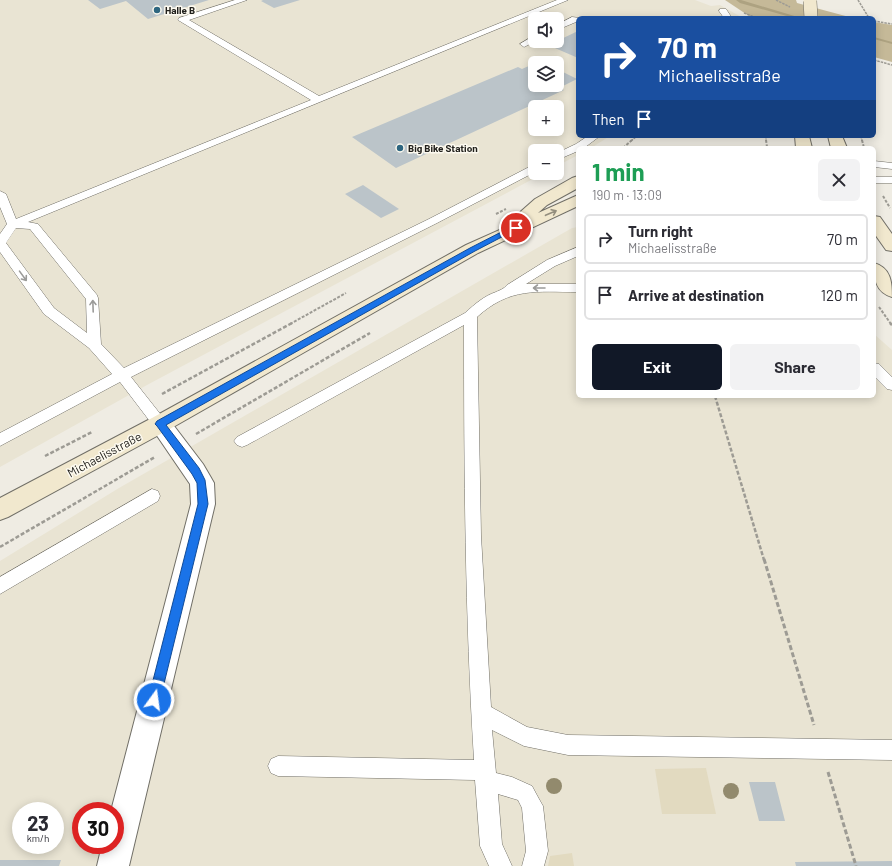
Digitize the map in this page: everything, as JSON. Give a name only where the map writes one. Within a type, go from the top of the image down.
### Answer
[{"type":"street","points":[[810,0],[811,16]]},
{"type":"street","name":"Michaelisstraße","points":[[502,234],[541,202],[576,182]]},
{"type":"street","name":"Michaelisstraße","points":[[0,510],[160,424],[502,234],[576,201]]},
{"type":"street","points":[[876,224],[892,246]]},
{"type":"street","points":[[876,271],[892,291]]},
{"type":"street","points":[[113,866],[203,504],[202,483],[195,471],[160,424]]},
{"type":"lane","points":[[243,0],[182,20],[318,100]]},
{"type":"lane","points":[[160,424],[122,375],[94,345],[49,312],[0,244],[13,224],[564,0]]},
{"type":"lane","points":[[564,24],[576,19]]},
{"type":"lane","points":[[524,44],[528,42]]},
{"type":"lane","points":[[577,146],[591,138]]},
{"type":"lane","points":[[564,153],[576,146]]},
{"type":"lane","points":[[876,164],[892,166]]},
{"type":"lane","points":[[0,440],[122,375],[433,221],[528,172]]},
{"type":"lane","points":[[876,180],[892,180]]},
{"type":"lane","points":[[0,194],[13,224]]},
{"type":"lane","points":[[13,224],[34,226],[92,298],[94,345]]},
{"type":"lane","points":[[242,441],[470,316],[491,298],[507,291],[551,263],[576,252]]},
{"type":"lane","points":[[507,291],[523,288],[576,288]]},
{"type":"lane","points":[[470,316],[473,536],[480,712],[491,846],[501,866]]},
{"type":"lane","points":[[876,370],[892,385]]},
{"type":"lane","points":[[0,586],[152,496]]},
{"type":"lane","points":[[480,712],[524,736],[568,745],[892,750]]},
{"type":"lane","points":[[278,766],[485,775],[525,793],[532,806],[537,851],[532,866]]},
{"type":"path","points":[[858,0],[868,16]]},
{"type":"path","points":[[876,22],[892,24]]},
{"type":"path","points":[[876,61],[892,65]]},
{"type":"path","points":[[625,146],[635,138]]},
{"type":"path","points":[[887,192],[883,196],[892,212]]},
{"type":"path","points":[[878,306],[892,325]]},
{"type":"path","points":[[0,547],[376,329]]},
{"type":"path","points":[[716,398],[856,866]]},
{"type":"shaded area","points":[[0,0],[695,0],[711,6],[720,5],[739,16],[576,16],[576,138],[607,138],[594,146],[576,146],[576,156],[564,162],[564,144],[528,144],[528,180],[531,180],[147,385],[0,467]]},
{"type":"shaded area","points":[[725,0],[796,0],[797,3],[846,16],[749,16]]},
{"type":"shaded area","points":[[876,22],[892,25],[892,62],[876,58]]},
{"type":"shaded area","points":[[576,227],[576,398],[876,398],[876,336],[892,350],[892,866],[0,866],[0,561],[119,488],[572,228]]},
{"type":"shaded area","points":[[706,768],[716,814],[662,814],[655,769]]},
{"type":"shaded area","points":[[572,853],[574,866],[548,866],[550,856]]},
{"type":"building","name":"Halle B","points":[[88,0],[209,0],[148,19],[126,1],[100,9]]},
{"type":"building","points":[[300,0],[274,8],[261,1]]},
{"type":"building","points":[[576,32],[576,57],[555,48],[564,48],[564,38]]},
{"type":"building","points":[[528,66],[528,92],[560,92],[542,100],[528,100],[528,107],[396,168],[352,137],[518,67],[522,69]]},
{"type":"building","points":[[564,72],[576,78],[564,86]]},
{"type":"building","points":[[363,185],[399,209],[381,218],[345,194]]},
{"type":"building","points":[[749,782],[775,782],[785,821],[759,821]]},
{"type":"building","points":[[0,860],[61,860],[59,866],[0,866]]},
{"type":"building","points":[[892,861],[892,866],[796,866],[795,862]]},
{"type":"waterway","points":[[738,0],[792,16]]},
{"type":"waterway","points":[[876,39],[892,43]]},
{"type":"place","name":"Halle B","points":[[157,10]]},
{"type":"place","name":"Big Bike Station","points":[[400,148]]},
{"type":"route","points":[[154,700],[203,504],[202,483],[195,471],[160,424],[472,249],[516,228]]}]
